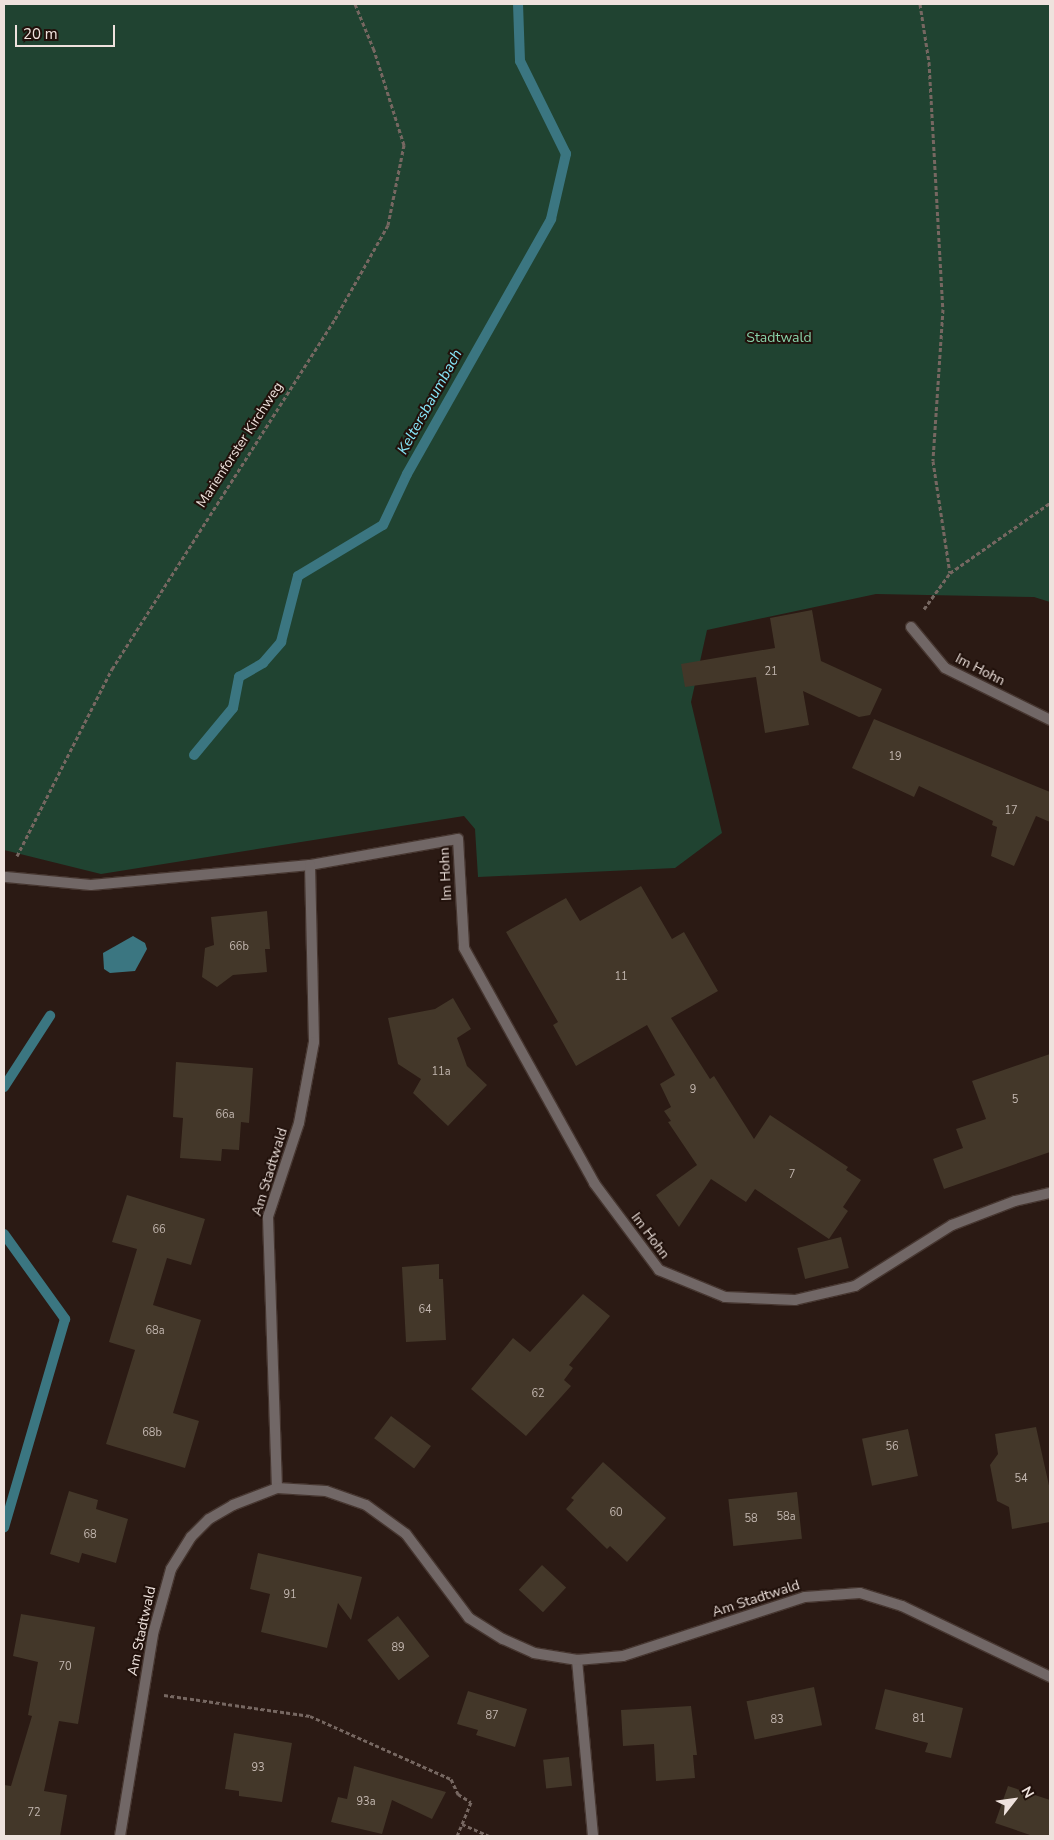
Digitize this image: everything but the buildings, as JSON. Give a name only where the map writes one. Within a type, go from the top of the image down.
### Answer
[{"type":"street","name":"Im Hohn","points":[[911,627],[945,668],[1050,720]]},
{"type":"street","name":"Im Hohn","points":[[310,865],[458,839],[464,948],[594,1183],[659,1270],[725,1297],[795,1300],[855,1286],[952,1225],[1015,1201],[1050,1193]]},
{"type":"street","points":[[6,877],[91,884],[310,865]]},
{"type":"street","name":"Am Stadtwald","points":[[277,1488],[268,1217],[299,1123],[314,1042],[310,865]]},
{"type":"street","name":"Am Stadtwald","points":[[120,1836],[160,1603],[171,1569],[192,1537],[209,1519],[233,1505],[277,1488],[326,1491],[366,1505],[406,1534],[469,1618],[503,1639],[534,1653],[577,1660],[623,1656],[804,1597],[860,1593],[902,1606],[1050,1677]]},
{"type":"street","points":[[577,1660],[593,1836]]},
{"type":"path","name":"Marienforster Kirchweg","points":[[6,877],[112,669],[335,319],[388,225],[404,145],[374,50],[355,4]]},
{"type":"path","points":[[920,4],[929,62],[943,308],[933,462],[950,573]]},
{"type":"path","points":[[911,627],[950,573],[1050,503]]},
{"type":"path","points":[[144,1692],[310,1716],[451,1779],[458,1794],[471,1802],[456,1836]]},
{"type":"path","points":[[462,1824],[489,1836]]},
{"type":"green space","name":"Stadtwald","points":[[4,4],[1050,4],[1050,602],[1034,597],[876,594],[707,630],[691,702],[722,833],[675,868],[478,877],[475,829],[464,816],[101,874],[4,850]]},
{"type":"water","points":[[133,936],[145,943],[147,949],[135,971],[110,973],[104,969],[103,953]]},
{"type":"waterway","name":"Keltersbaumbach","points":[[194,755],[233,708],[239,677],[263,663],[281,642],[298,576],[383,525],[407,474],[551,219],[566,154],[520,61],[518,4]]},
{"type":"waterway","name":"Keltersbaumbach","points":[[4,1087],[50,1016]]},
{"type":"waterway","name":"Keltersbaumbach","points":[[4,1234],[65,1319],[4,1527]]}]
